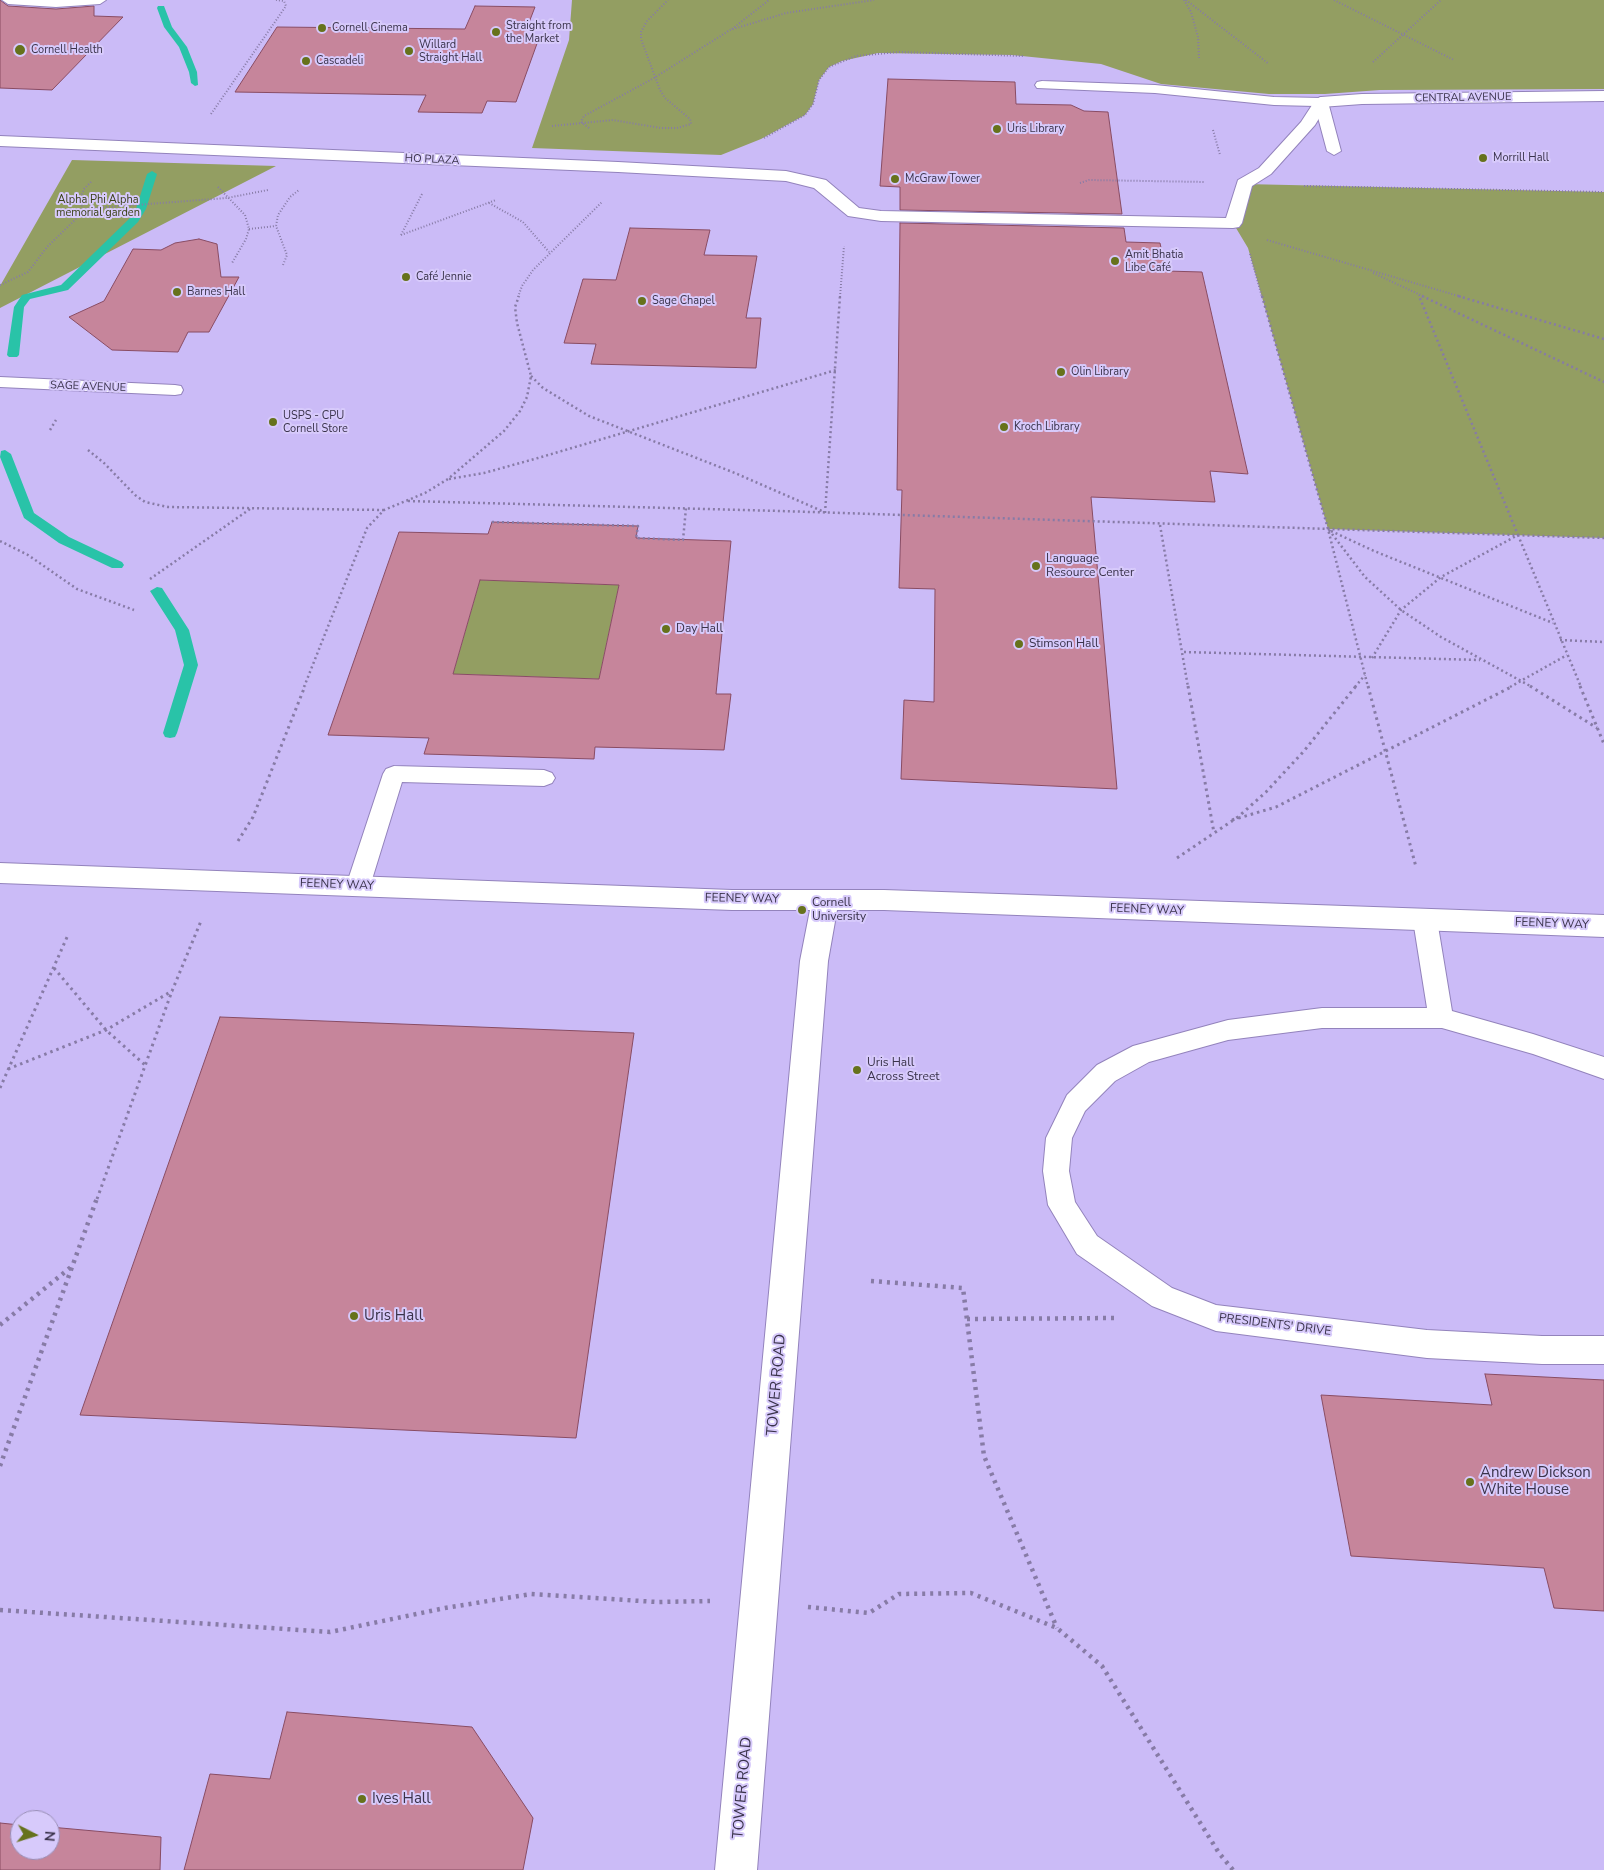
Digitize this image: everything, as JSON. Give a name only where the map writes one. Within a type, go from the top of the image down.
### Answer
[{"type":"street","name":"CENTRAL AVENUE","points":[[1321,102],[1362,99],[1604,96]]},
{"type":"street","points":[[854,212],[881,216],[1233,223],[1244,184],[1265,171],[1307,125],[1321,102]]},
{"type":"street","name":"HO PLAZA","points":[[0,141],[618,167],[786,176],[820,184],[854,212]]},
{"type":"street","name":"FEENEY WAY","points":[[0,873],[732,900],[884,900],[1604,926]]},
{"type":"street","name":"TOWER ROAD","points":[[736,1870],[814,961],[825,900]]},
{"type":"lane","points":[[8,0],[56,3],[100,0]]},
{"type":"lane","points":[[1042,85],[1155,90],[1274,101],[1321,102],[1334,151]]},
{"type":"lane","name":"SAGE AVENUE","points":[[0,382],[175,390]]},
{"type":"lane","points":[[358,886],[394,774],[544,778]]},
{"type":"lane","points":[[1425,920],[1437,1000],[1442,1018]]},
{"type":"lane","name":"PRESIDENTS' DRIVE","points":[[1604,1068],[1533,1044],[1442,1018],[1322,1018],[1228,1030],[1142,1053],[1106,1073],[1076,1103],[1059,1138],[1056,1171],[1062,1205],[1086,1245],[1162,1297],[1216,1318],[1427,1344],[1542,1350],[1604,1350]]},
{"type":"path","points":[[188,148],[286,6],[284,2],[276,0]]},
{"type":"path","points":[[668,0],[647,21],[641,32],[642,40],[654,78],[665,98],[690,119],[691,124]]},
{"type":"path","points":[[88,450],[104,463],[135,495],[145,502],[168,507],[384,510],[407,501],[448,480],[485,449],[520,411],[527,397],[531,376],[517,323],[515,307],[522,286],[549,252],[597,208],[608,193],[618,167],[617,153],[608,139],[581,122],[581,119],[654,78],[730,30],[769,0]]},
{"type":"path","points":[[730,30],[786,13],[874,0]]},
{"type":"path","points":[[1185,0],[1191,12],[1198,37],[1199,62]]},
{"type":"path","points":[[1185,0],[1270,65]]},
{"type":"path","points":[[1334,0],[1461,63]]},
{"type":"path","points":[[1366,64],[1375,61],[1441,0]]},
{"type":"path","points":[[1202,94],[1225,171],[1244,184],[1604,192]]},
{"type":"path","points":[[439,160],[400,235],[488,203],[523,222],[549,252]]},
{"type":"path","points":[[0,285],[28,272],[48,247],[78,217],[82,209],[81,196],[84,189],[98,177]]},
{"type":"path","points":[[283,265],[287,255],[276,226],[278,214],[290,197],[302,188]]},
{"type":"path","points":[[82,209],[163,202]]},
{"type":"path","points":[[825,513],[844,239],[854,212]]},
{"type":"path","points":[[232,263],[246,239],[249,229],[245,216]]},
{"type":"path","points":[[1233,223],[1262,238],[1604,340]]},
{"type":"path","points":[[1233,223],[1248,248],[1328,529],[1384,752],[1416,867]]},
{"type":"path","points":[[249,229],[276,226]]},
{"type":"path","points":[[1363,269],[1604,382]]},
{"type":"path","points":[[1419,295],[1604,744]]},
{"type":"path","points":[[448,480],[502,468],[836,370]]},
{"type":"path","points":[[531,376],[543,388],[589,416],[735,473],[825,513]]},
{"type":"path","points":[[407,501],[686,508],[1160,525],[1604,538]]},
{"type":"path","points":[[492,522],[638,526],[636,538],[683,540],[686,508]]},
{"type":"path","points":[[150,579],[251,509]]},
{"type":"path","points":[[0,1466],[172,991],[218,880],[242,831],[253,816],[367,528],[384,510]]},
{"type":"path","points":[[1160,525],[1184,652],[1214,832]]},
{"type":"path","points":[[1328,529],[1374,551],[1553,623]]},
{"type":"path","points":[[1328,529],[1361,572],[1401,610],[1481,660],[1522,681],[1597,728]]},
{"type":"path","points":[[1372,658],[1401,610],[1441,577],[1518,535]]},
{"type":"path","points":[[0,541],[28,555],[77,589],[134,610]]},
{"type":"path","points":[[1560,640],[1604,642]]},
{"type":"path","points":[[1184,652],[1481,660]]},
{"type":"path","points":[[1232,820],[1276,807],[1522,681],[1567,655]]},
{"type":"path","points":[[1177,858],[1232,820],[1266,792],[1304,751],[1365,675]]},
{"type":"path","points":[[0,1088],[68,935]]},
{"type":"path","points":[[54,968],[106,1030],[145,1065]]},
{"type":"path","points":[[8,1069],[106,1030],[172,991]]},
{"type":"path","points":[[0,1325],[71,1267]]},
{"type":"path","points":[[871,1281],[963,1288],[984,1456],[1057,1628]]},
{"type":"path","points":[[967,1319],[1116,1318]]},
{"type":"path","points":[[758,1603],[869,1612],[899,1594],[971,1593],[1057,1628],[1102,1666],[1218,1853],[1233,1870]]},
{"type":"path","points":[[0,1610],[330,1632],[445,1608],[531,1594],[657,1602]]},
{"type":"green space","points":[[572,0],[1604,0],[1604,89],[1380,90],[1325,94],[1269,94],[1161,84],[1101,64],[1012,55],[878,53],[842,61],[829,67],[819,80],[813,104],[805,115],[761,139],[721,155],[532,148],[569,40]]},
{"type":"green space","name":"Alpha Phi Alpha memorial garden","points":[[72,160],[276,166],[0,308],[0,286]]},
{"type":"green space","points":[[1244,184],[1604,192],[1604,538],[1328,529],[1248,248],[1233,223]]},
{"type":"green space","points":[[480,580],[619,585],[599,679],[453,674]]},
{"type":"building","name":"Cornell Health","points":[[0,0],[8,6],[56,9],[94,6],[94,16],[123,17],[52,90],[0,88]]},
{"type":"building","name":"Willard Straight Hall","points":[[475,6],[535,7],[523,38],[539,38],[516,102],[487,101],[482,113],[418,112],[426,95],[235,92],[277,27],[465,29]]},
{"type":"building","name":"Uris Library","points":[[888,79],[1015,82],[1016,104],[1071,105],[1084,111],[1108,112],[1122,214],[900,210],[900,187],[880,186]]},
{"type":"building","points":[[900,223],[1124,228],[1126,242],[1160,243],[1166,271],[1202,272],[1248,474],[1210,471],[1215,502],[1091,497],[1117,789],[901,779],[904,700],[934,702],[935,589],[899,588],[902,490],[897,490]]},
{"type":"building","name":"Sage Chapel","points":[[630,228],[710,230],[704,255],[757,256],[746,318],[761,318],[756,368],[591,364],[596,344],[564,343],[583,279],[616,280]]},
{"type":"building","name":"Barnes Hall","points":[[199,239],[217,244],[221,277],[239,277],[209,332],[188,332],[178,352],[112,350],[69,317],[104,301],[133,249],[161,250],[175,243]]},
{"type":"building","name":"Day Hall","points":[[492,522],[638,526],[636,538],[731,541],[716,694],[731,694],[724,750],[595,747],[594,759],[424,754],[429,738],[328,735],[399,532],[488,534]],"holes":[[[480,580],[619,585],[599,679],[453,674]]]},
{"type":"building","name":"Uris Hall","points":[[220,1017],[634,1033],[576,1438],[80,1415]]},
{"type":"building","name":"Andrew Dickson White House","points":[[1485,1374],[1604,1380],[1604,1611],[1554,1608],[1544,1568],[1351,1556],[1321,1395],[1492,1405]]},
{"type":"building","name":"Ives Hall","points":[[287,1712],[472,1727],[533,1818],[523,1870],[184,1870],[210,1774],[270,1779]]},
{"type":"building","points":[[0,1823],[10,1824],[10,1860],[60,1860],[60,1828],[161,1837],[160,1870],[0,1870]]},
{"type":"waterway","points":[[161,8],[168,27],[183,47],[193,72],[195,83]]},
{"type":"waterway","points":[[13,355],[19,307],[26,297],[64,288],[134,220],[141,209],[152,174]]},
{"type":"waterway","points":[[5,454],[28,515],[64,540],[117,565]]},
{"type":"waterway","points":[[157,591],[182,630],[191,665],[170,733]]},
{"type":"place","name":"Cornell Cinema","points":[[322,28]]},
{"type":"place","name":"Straight from the Market","points":[[496,32]]},
{"type":"place","name":"Cornell Health","points":[[20,50]]},
{"type":"place","name":"Willard Straight Hall","points":[[409,51]]},
{"type":"place","name":"Cascadeli","points":[[306,61]]},
{"type":"place","name":"Uris Library","points":[[997,129]]},
{"type":"place","name":"Morrill Hall","points":[[1483,158]]},
{"type":"place","name":"McGraw Tower","points":[[895,179]]},
{"type":"place","name":"Amit Bhatia Libe Café","points":[[1115,261]]},
{"type":"place","name":"Café Jennie","points":[[406,277]]},
{"type":"place","name":"Barnes Hall","points":[[177,292]]},
{"type":"place","name":"Sage Chapel","points":[[642,301]]},
{"type":"place","name":"Olin Library","points":[[1061,372]]},
{"type":"place","name":"USPS - CPU Cornell Store","points":[[273,422]]},
{"type":"place","name":"Kroch Library","points":[[1004,427]]},
{"type":"place","name":"Language Resource Center","points":[[1036,566]]},
{"type":"place","name":"Day Hall","points":[[666,629]]},
{"type":"place","name":"Stimson Hall","points":[[1019,644]]},
{"type":"place","name":"Cornell University","points":[[802,910]]},
{"type":"place","name":"Uris Hall Across Street","points":[[857,1070]]},
{"type":"place","name":"Uris Hall","points":[[354,1316]]},
{"type":"place","name":"Andrew Dickson White House","points":[[1470,1482]]},
{"type":"place","name":"Ives Hall","points":[[362,1799]]}]
